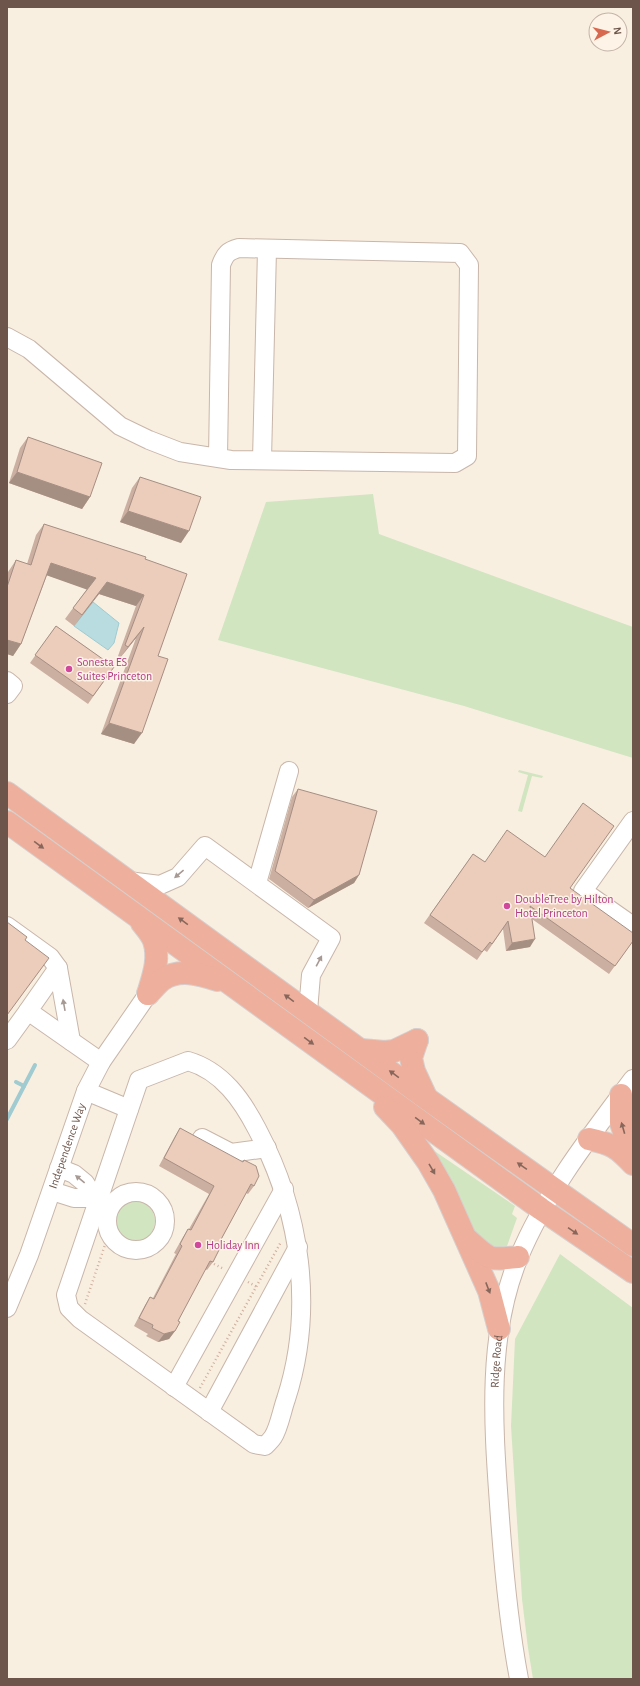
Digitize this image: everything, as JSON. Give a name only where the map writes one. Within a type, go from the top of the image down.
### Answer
[{"type":"highway","points":[[7,793],[426,1098],[633,1245]]},
{"type":"highway","points":[[7,822],[541,1209],[633,1272]]},
{"type":"highway","points":[[140,918],[154,940],[157,950],[156,963],[148,994]]},
{"type":"highway","points":[[148,994],[163,979],[182,973],[202,974],[232,985]]},
{"type":"highway","points":[[360,1050],[386,1052],[394,1051],[417,1040],[411,1058],[414,1071],[426,1098]]},
{"type":"highway","points":[[355,1074],[402,1125],[428,1162],[444,1190],[489,1291],[499,1329]]},
{"type":"highway","points":[[627,1087],[621,1123],[633,1159]]},
{"type":"highway","points":[[589,1139],[608,1143],[620,1150],[633,1164]]},
{"type":"highway","points":[[467,1240],[487,1257],[498,1260],[518,1258]]},
{"type":"street","points":[[7,337],[29,349],[120,426],[149,440],[180,452],[218,458],[262,460],[455,463],[467,456],[469,265],[460,253],[239,248],[230,251],[224,256],[221,265],[218,458]]},
{"type":"street","points":[[262,460],[267,249]]},
{"type":"street","points":[[7,681],[13,686],[7,694]]},
{"type":"street","points":[[257,883],[289,771]]},
{"type":"street","points":[[633,820],[583,891],[633,926]]},
{"type":"street","points":[[128,881],[160,885],[178,877],[205,846],[257,883],[331,938],[311,976],[308,1011]]},
{"type":"street","points":[[7,926],[50,957],[58,968],[71,1041]]},
{"type":"street","points":[[7,1040],[58,968]]},
{"type":"street","name":"Independence Way","points":[[7,1308],[14,1273],[52,1191],[86,1091],[101,1062],[148,994]]},
{"type":"street","points":[[28,1011],[101,1062]]},
{"type":"street","points":[[188,1061],[199,1064],[228,1086],[245,1106],[267,1148],[284,1189],[298,1247],[302,1312],[294,1375],[274,1436],[265,1446],[254,1444],[80,1319],[69,1308],[66,1295],[101,1202],[129,1109],[139,1080],[188,1061]]},
{"type":"street","name":"Ridge Road","points":[[519,1679],[508,1608],[495,1449],[495,1364],[499,1329],[509,1285],[518,1258],[541,1209],[627,1087]]},
{"type":"street","points":[[86,1091],[129,1109]]},
{"type":"street","points":[[202,1138],[231,1153],[267,1148]]},
{"type":"street","points":[[52,1191],[74,1198],[101,1202],[117,1199],[126,1194],[136,1192],[147,1195],[156,1200],[162,1209],[164,1219],[163,1230],[158,1239],[150,1246],[140,1250],[130,1250],[120,1246],[112,1238],[101,1202],[85,1182],[74,1174],[59,1168]]},
{"type":"street","points":[[174,1387],[284,1189]]},
{"type":"street","points":[[210,1412],[298,1247]]},
{"type":"path","points":[[80,1319],[107,1240],[112,1238]]},
{"type":"path","points":[[198,1392],[283,1238],[298,1247]]},
{"type":"green space","points":[[373,494],[379,534],[633,627],[633,758],[464,706],[218,640],[266,502]]},
{"type":"green space","points":[[519,770],[543,776],[542,778],[532,776],[522,812],[518,811],[528,775],[518,772]]},
{"type":"green space","points":[[433,1150],[515,1206],[512,1214],[517,1218],[506,1249],[492,1251],[476,1238]]},
{"type":"green space","points":[[135,1201],[143,1203],[149,1207],[153,1213],[155,1221],[153,1229],[149,1235],[143,1239],[135,1241],[127,1239],[121,1235],[117,1229],[115,1221],[117,1213],[121,1207],[127,1203]]},
{"type":"green space","points":[[560,1254],[633,1308],[633,1679],[533,1679],[522,1599],[511,1426],[515,1339]]},
{"type":"water","points":[[93,602],[119,623],[114,643],[108,650],[74,626]]},
{"type":"building","points":[[28,437],[102,463],[90,497],[17,472]]},
{"type":"building","points":[[140,477],[201,497],[189,531],[128,511]]},
{"type":"building","points":[[44,524],[146,557],[145,559],[187,574],[158,656],[168,659],[142,733],[109,723],[144,627],[128,647],[125,645],[144,595],[107,582],[82,615],[73,608],[96,578],[51,563],[21,644],[7,640],[7,587],[16,560],[31,565]]},
{"type":"building","name":"Sonesta ES Suites Princeton","points":[[56,626],[114,667],[93,696],[35,655]]},
{"type":"building","points":[[298,789],[377,811],[359,875],[314,900],[275,871]]},
{"type":"building","name":"DoubleTree by Hilton Hotel Princeton","points":[[583,803],[614,826],[570,888],[633,933],[633,941],[615,966],[530,906],[535,939],[512,943],[508,921],[492,944],[490,942],[482,952],[430,915],[473,854],[485,862],[507,830],[545,857]]},
{"type":"building","points":[[7,922],[27,937],[25,940],[49,958],[7,1015]]},
{"type":"building","name":"Holiday Inn","points":[[180,1128],[243,1162],[244,1160],[256,1166],[259,1176],[254,1186],[251,1184],[218,1245],[221,1246],[213,1262],[210,1261],[178,1321],[180,1322],[175,1331],[164,1334],[152,1328],[153,1325],[139,1318],[150,1297],[154,1299],[182,1246],[180,1244],[188,1229],[191,1230],[214,1186],[164,1158]]},
{"type":"waterway","points":[[7,1119],[35,1065]]},
{"type":"waterway","points":[[16,1082],[24,1086]]},
{"type":"place","name":"Sonesta ES Suites Princeton","points":[[69,669]]},
{"type":"place","name":"DoubleTree by Hilton Hotel Princeton","points":[[507,906]]},
{"type":"place","name":"Holiday Inn","points":[[198,1245]]}]
